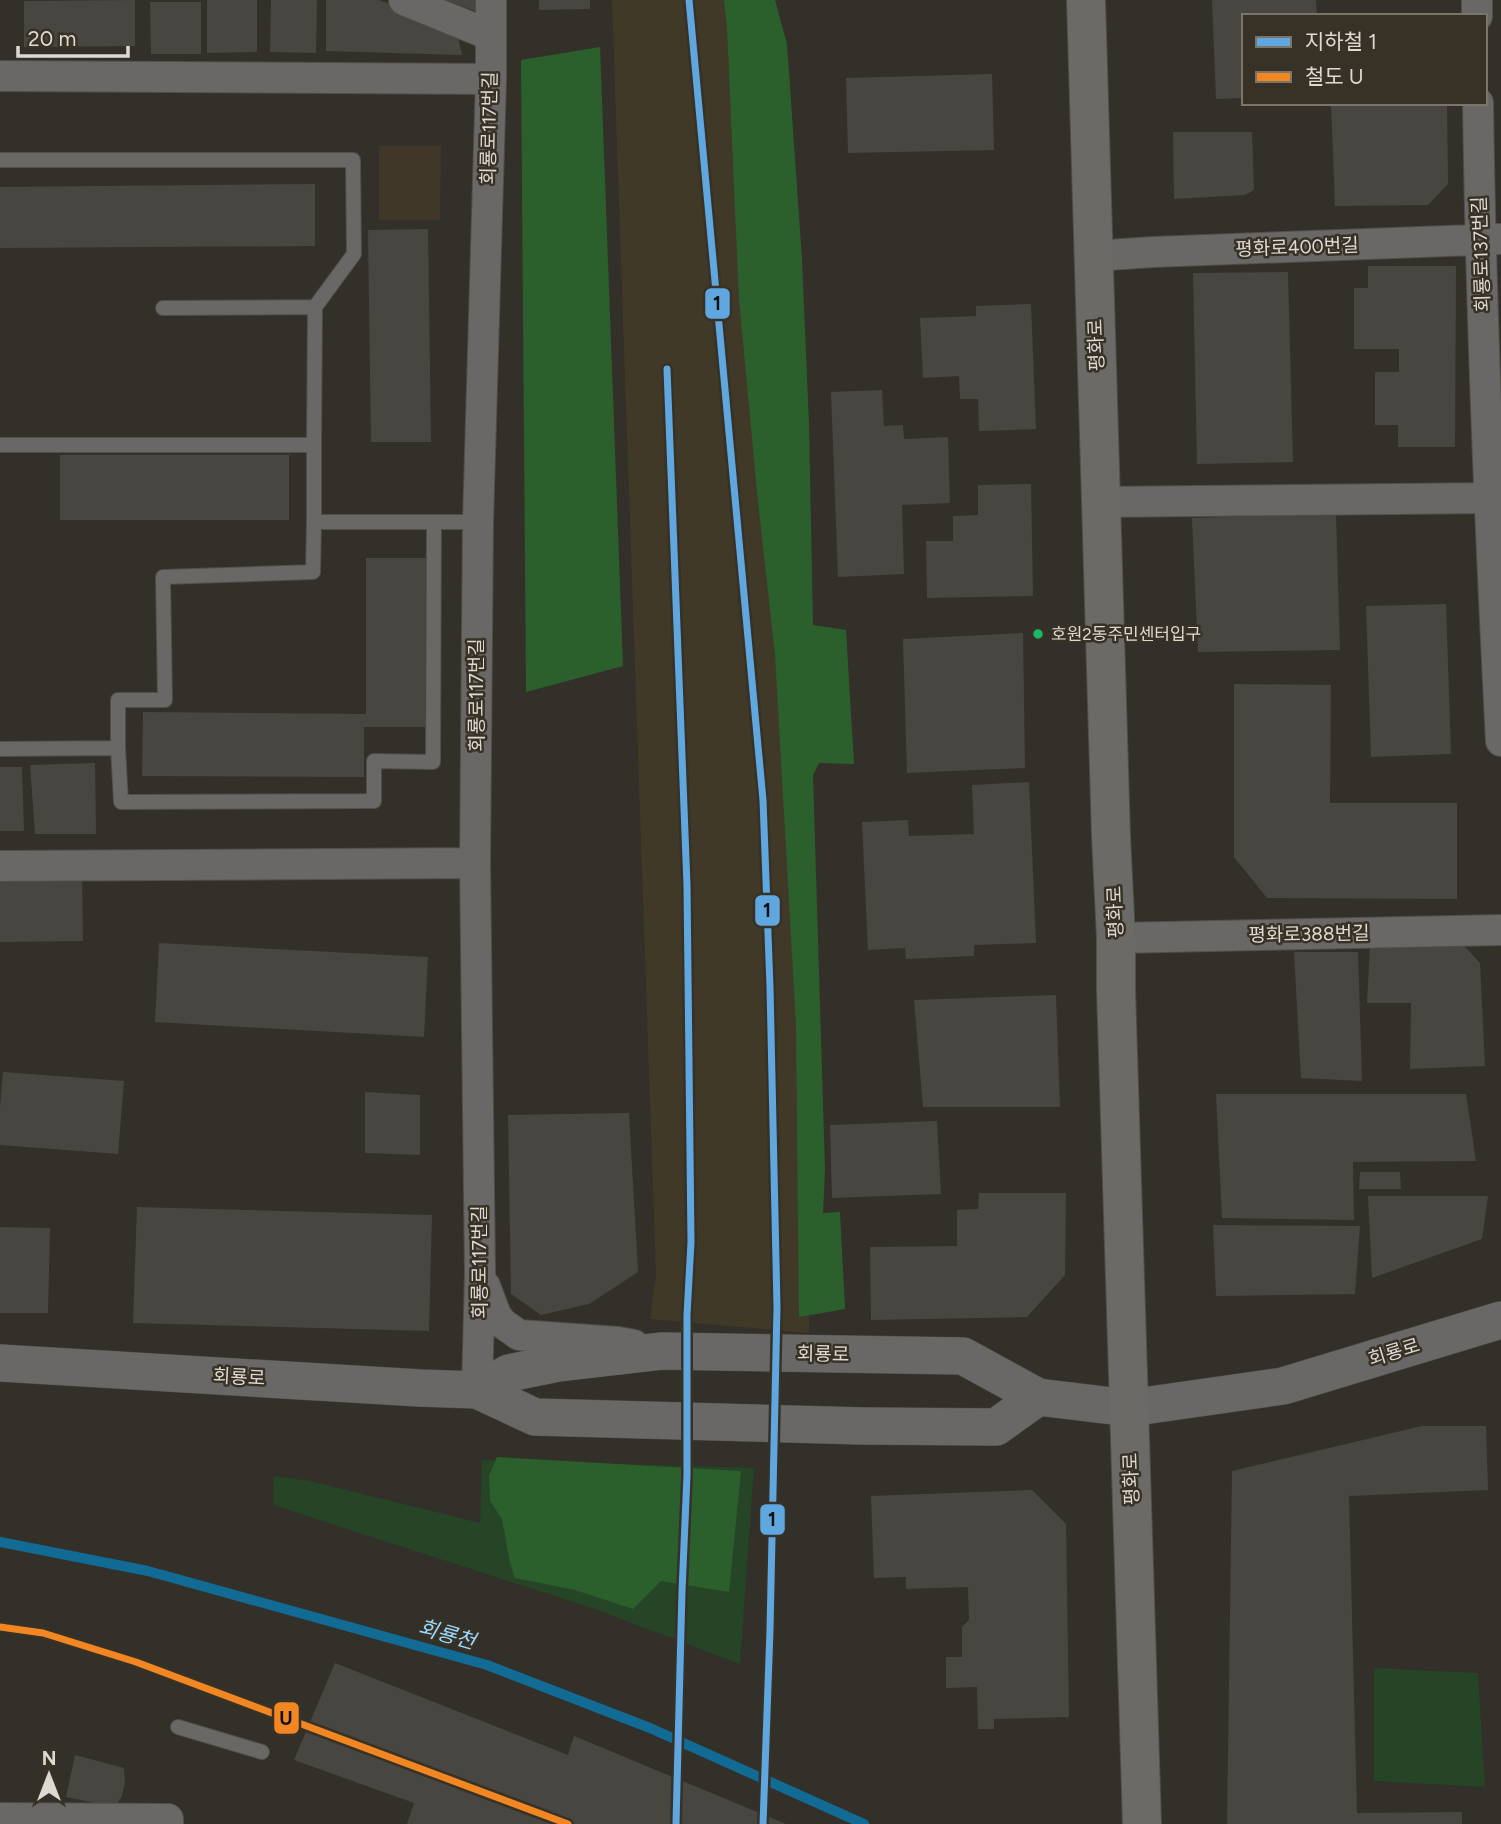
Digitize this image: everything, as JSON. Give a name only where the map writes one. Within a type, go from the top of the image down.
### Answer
[{"type":"main road","name":"평화로","points":[[1086,0],[1142,1824]]},
{"type":"street","points":[[404,0],[490,35]]},
{"type":"street","name":"회룡로117번길","points":[[477,1390],[480,1273],[475,863],[478,522],[491,0]]},
{"type":"street","points":[[0,76],[491,79]]},
{"type":"street","name":"회룡로137번길","points":[[1478,105],[1490,240],[1491,553],[1501,741]]},
{"type":"street","name":"평화로400번길","points":[[1094,256],[1490,240]]},
{"type":"street","points":[[1101,502],[1490,498]]},
{"type":"street","points":[[0,866],[475,863]]},
{"type":"street","name":"평화로388번길","points":[[1116,938],[1501,930]]},
{"type":"street","points":[[480,1273],[496,1315],[519,1335],[618,1342],[662,1351]]},
{"type":"street","name":"회룡로","points":[[477,1390],[509,1373],[558,1363],[662,1351],[963,1356],[1038,1397],[1129,1408],[1283,1386],[1501,1320]]},
{"type":"street","name":"회룡로","points":[[0,1363],[477,1390],[535,1417],[996,1427],[1038,1397]]},
{"type":"street","points":[[0,1818],[168,1821]]},
{"type":"lane","points":[[0,160],[353,160],[354,254],[314,307],[313,572],[163,577],[165,700],[118,700],[121,802],[374,801],[373,761],[433,762],[434,522]]},
{"type":"lane","points":[[163,308],[314,307]]},
{"type":"lane","points":[[0,445],[314,445]]},
{"type":"lane","points":[[314,522],[478,522]]},
{"type":"lane","points":[[0,749],[118,748]]},
{"type":"lane","points":[[178,1727],[262,1752]]},
{"type":"shaded area","points":[[612,0],[773,0],[805,873],[809,1333],[650,1319],[656,1275]]},
{"type":"shaded area","points":[[379,146],[441,146],[440,220],[379,220]]},
{"type":"green space","points":[[724,0],[775,0],[787,44],[802,259],[813,625],[846,630],[854,764],[819,763],[813,775],[825,1169],[823,1213],[840,1212],[845,1309],[799,1317],[796,1024],[775,655],[739,299]]},
{"type":"green space","points":[[600,47],[623,666],[526,692],[521,60]]},
{"type":"green space","points":[[497,1457],[741,1471],[729,1592],[661,1581],[633,1609],[575,1590],[515,1578],[502,1519],[490,1501],[489,1476]]},
{"type":"green space","points":[[482,1460],[754,1468],[740,1664],[595,1609],[273,1505],[274,1476],[310,1481],[480,1523]]},
{"type":"green space","points":[[1374,1668],[1478,1673],[1485,1787],[1374,1781]]},
{"type":"building","points":[[135,0],[135,46],[24,47],[24,1]]},
{"type":"building","points":[[207,0],[257,0],[257,52],[207,53]]},
{"type":"building","points":[[271,0],[317,0],[316,53],[270,52]]},
{"type":"building","points":[[326,0],[379,0],[456,28],[462,55],[326,51]]},
{"type":"building","points":[[446,0],[486,0],[486,15]]},
{"type":"building","points":[[539,0],[590,0],[590,9],[539,10]]},
{"type":"building","points":[[1212,0],[1316,0],[1317,14],[1242,14],[1242,98],[1216,99]]},
{"type":"building","points":[[150,2],[201,2],[201,54],[151,54]]},
{"type":"building","points":[[992,74],[994,150],[848,153],[846,78]]},
{"type":"building","points":[[1331,105],[1447,105],[1448,184],[1428,205],[1335,206]]},
{"type":"building","points":[[1173,132],[1252,132],[1254,190],[1245,195],[1174,199]]},
{"type":"building","points":[[315,184],[315,246],[0,248],[0,187]]},
{"type":"building","points":[[428,229],[431,442],[371,442],[368,230]]},
{"type":"building","points":[[1368,266],[1456,266],[1455,447],[1398,447],[1398,425],[1375,425],[1375,372],[1399,372],[1399,349],[1354,349],[1354,288],[1368,288]]},
{"type":"building","points":[[1288,272],[1293,462],[1197,464],[1193,273]]},
{"type":"building","points":[[1031,304],[1036,429],[979,431],[978,399],[960,399],[959,376],[923,378],[920,318],[976,316],[976,306]]},
{"type":"building","points":[[882,390],[884,426],[903,425],[904,439],[948,437],[950,503],[902,505],[904,574],[838,577],[831,392]]},
{"type":"building","points":[[60,455],[289,455],[289,520],[60,520]]},
{"type":"building","points":[[1031,484],[1033,596],[927,598],[926,541],[953,541],[953,516],[978,515],[978,485]]},
{"type":"building","points":[[1336,513],[1340,650],[1198,652],[1192,518]]},
{"type":"building","points":[[366,558],[426,558],[425,727],[364,727],[364,777],[142,776],[143,712],[366,714]]},
{"type":"building","points":[[1446,604],[1451,754],[1371,757],[1366,606]]},
{"type":"building","points":[[1023,633],[1025,768],[907,773],[903,639]]},
{"type":"building","points":[[1234,684],[1331,685],[1330,803],[1457,803],[1457,899],[1267,898],[1234,857]]},
{"type":"building","points":[[95,763],[96,834],[35,834],[30,765]]},
{"type":"building","points":[[0,767],[22,767],[24,831],[0,831]]},
{"type":"building","points":[[1029,782],[1036,943],[974,945],[974,956],[906,959],[905,948],[868,950],[862,822],[908,820],[909,836],[974,834],[972,785]]},
{"type":"building","points":[[82,878],[83,941],[0,942],[0,879]]},
{"type":"building","points":[[1456,937],[1480,963],[1485,1066],[1410,1069],[1411,1003],[1367,1003],[1370,944]]},
{"type":"building","points":[[159,943],[428,957],[424,1037],[155,1022]]},
{"type":"building","points":[[1294,952],[1358,952],[1362,1081],[1301,1078]]},
{"type":"building","points":[[1056,995],[1060,1107],[923,1107],[914,1000]]},
{"type":"building","points":[[3,1072],[124,1081],[118,1154],[0,1145]]},
{"type":"building","points":[[365,1092],[420,1095],[420,1155],[365,1153]]},
{"type":"building","points":[[1216,1094],[1466,1094],[1476,1161],[1353,1162],[1354,1220],[1222,1218]]},
{"type":"building","points":[[629,1113],[638,1272],[589,1304],[541,1315],[511,1294],[508,1115]]},
{"type":"building","points":[[937,1121],[941,1194],[832,1198],[830,1125]]},
{"type":"building","points":[[1360,1172],[1400,1172],[1401,1189],[1359,1189]]},
{"type":"building","points":[[979,1193],[1066,1193],[1065,1275],[1027,1317],[871,1320],[870,1247],[957,1246],[957,1210],[978,1209]]},
{"type":"building","points":[[1368,1196],[1488,1196],[1482,1239],[1372,1278]]},
{"type":"building","points":[[137,1207],[432,1215],[429,1331],[133,1323]]},
{"type":"building","points":[[1213,1225],[1360,1226],[1355,1294],[1216,1296]]},
{"type":"building","points":[[0,1227],[50,1228],[48,1313],[0,1313]]},
{"type":"building","points":[[1422,1426],[1486,1426],[1488,1490],[1349,1496],[1357,1813],[1462,1812],[1462,1824],[1227,1824],[1232,1471]]},
{"type":"building","points":[[1032,1490],[1066,1524],[1069,1717],[994,1719],[994,1729],[978,1729],[977,1687],[946,1688],[946,1657],[962,1657],[962,1627],[969,1620],[968,1587],[906,1589],[906,1577],[874,1578],[871,1496]]},
{"type":"building","points":[[335,1663],[568,1755],[574,1736],[786,1824],[407,1824],[414,1803],[294,1760]]},
{"type":"building","points":[[75,1755],[124,1768],[122,1796],[115,1807],[66,1797]]},
{"type":"waterway","name":"회룡천","points":[[0,1542],[148,1571],[487,1665],[650,1728],[864,1824]]},
{"type":"metro line","name":"1","points":[[689,0],[763,800],[777,1307],[763,1824]]},
{"type":"metro line","name":"1","points":[[667,369],[687,885],[691,1242],[687,1315],[687,1476],[676,1824]]},
{"type":"rail line","name":"U","points":[[0,1627],[43,1633],[136,1662],[568,1824]]},
{"type":"place","name":"호원2동주민센터입구","points":[[1038,634]]}]
